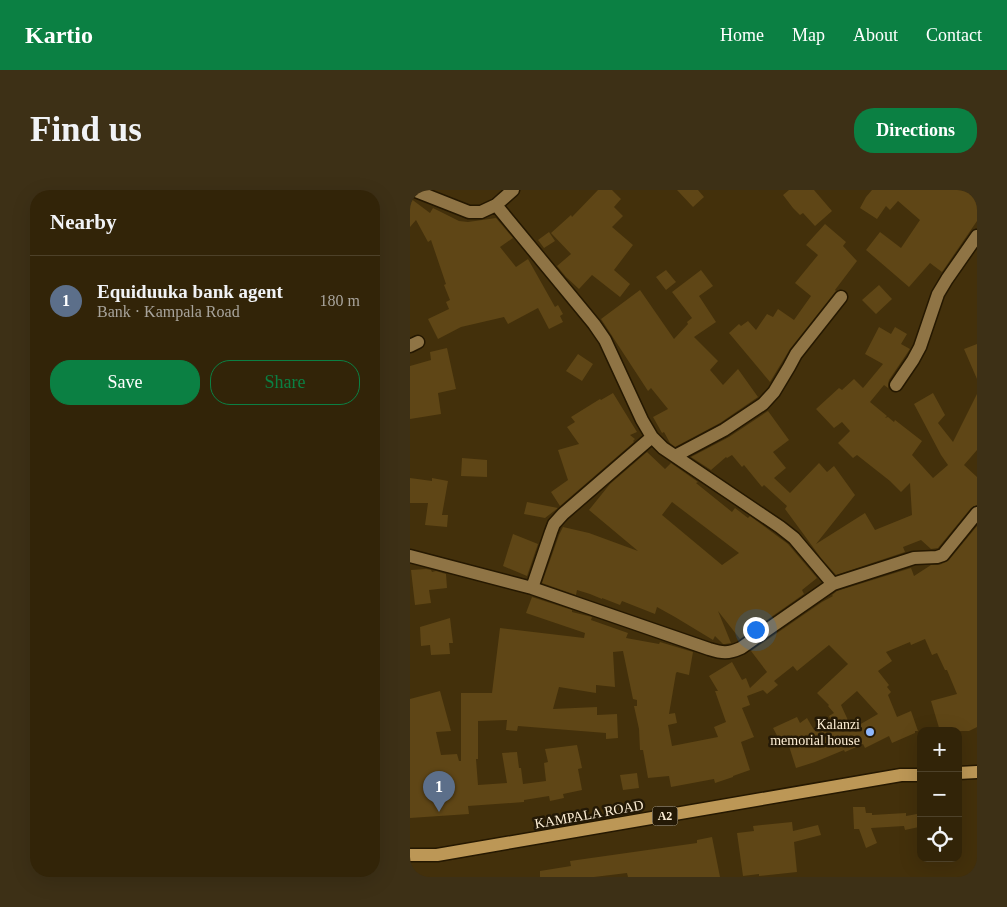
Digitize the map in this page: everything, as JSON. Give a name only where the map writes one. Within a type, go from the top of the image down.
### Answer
[{"type":"main road","points":[[962,773],[977,772]]},
{"type":"main road","name":"KAMPALA ROAD","points":[[410,855],[437,855],[901,775],[917,775]]},
{"type":"street","points":[[413,190],[469,212],[481,212],[496,205],[513,190]]},
{"type":"street","points":[[496,205],[605,340],[642,420],[652,437],[662,448],[794,538],[833,584]]},
{"type":"street","points":[[896,385],[920,346],[938,294],[977,236]]},
{"type":"street","points":[[675,456],[724,430],[763,404],[774,392],[796,354],[841,297]]},
{"type":"street","points":[[532,588],[554,524],[563,514],[652,437]]},
{"type":"street","points":[[410,556],[532,588],[709,649],[731,653],[833,584],[914,558],[937,557],[942,554],[977,514]]},
{"type":"building","points":[[598,190],[612,190],[621,199],[614,207],[623,216],[612,227],[633,245],[614,270],[630,284],[620,297],[592,275],[579,289],[557,266],[571,254],[551,233],[571,215],[572,217]]},
{"type":"building","points":[[677,190],[698,190],[704,197],[693,207]]},
{"type":"building","points":[[789,190],[814,190],[832,211],[815,226],[803,213],[800,215],[783,195]]},
{"type":"building","points":[[872,190],[977,190],[977,221],[942,272],[930,263],[909,287],[866,250],[880,232],[901,248],[920,220],[898,201],[890,210],[886,206],[877,219],[860,208]]},
{"type":"building","points":[[410,198],[430,213],[433,208],[459,221],[468,222],[496,218],[513,238],[500,247],[516,267],[528,259],[555,307],[558,305],[563,314],[560,316],[563,322],[549,329],[538,308],[508,324],[504,317],[461,327],[438,339],[428,319],[449,309],[446,302],[450,300],[431,240],[428,242],[416,220],[410,227]]},
{"type":"building","points":[[825,224],[846,242],[843,246],[857,261],[790,349],[770,382],[729,333],[739,324],[741,326],[748,321],[756,330],[767,314],[773,317],[778,309],[794,320],[811,296],[795,283],[818,255],[806,245]]},
{"type":"building","points":[[549,232],[555,241],[544,248],[538,240]]},
{"type":"building","points":[[666,270],[676,282],[666,290],[656,277]]},
{"type":"building","points":[[701,270],[713,286],[699,296],[716,322],[694,337],[718,361],[710,370],[723,385],[738,369],[758,397],[720,423],[675,447],[670,443],[664,432],[662,433],[653,417],[668,409],[651,388],[648,391],[601,319],[640,290],[674,339],[692,318],[672,292]]},
{"type":"building","points":[[879,285],[892,299],[876,314],[862,300]]},
{"type":"building","points":[[879,327],[891,334],[895,327],[907,334],[901,344],[910,349],[889,380],[888,388],[884,385],[870,402],[887,416],[885,418],[888,417],[894,422],[895,420],[922,441],[912,455],[933,478],[948,465],[914,404],[933,393],[945,415],[938,423],[953,442],[977,394],[977,450],[964,465],[977,477],[977,505],[971,508],[938,548],[931,549],[921,540],[903,547],[905,552],[836,575],[785,509],[787,506],[764,485],[762,487],[744,465],[742,467],[732,455],[726,457],[711,470],[691,457],[729,437],[768,411],[789,440],[773,452],[786,468],[774,478],[790,493],[819,463],[827,472],[834,466],[855,495],[816,544],[865,513],[875,530],[912,515],[910,483],[901,492],[857,455],[853,458],[838,443],[850,431],[842,422],[834,428],[816,409],[839,388],[842,390],[854,379],[863,388],[883,364],[865,354]]},
{"type":"building","points":[[977,344],[977,379],[964,349]]},
{"type":"building","points":[[447,348],[456,389],[438,393],[441,414],[410,419],[410,366],[431,360],[430,352]]},
{"type":"building","points":[[578,354],[593,364],[582,381],[566,371]]},
{"type":"building","points":[[613,393],[637,432],[630,435],[635,439],[634,442],[560,506],[551,492],[568,480],[558,450],[579,444],[567,427],[575,422],[571,417]]},
{"type":"building","points":[[647,452],[665,469],[671,463],[698,482],[696,483],[732,512],[735,508],[748,518],[750,516],[788,544],[817,578],[802,590],[804,594],[740,639],[718,611],[731,643],[725,644],[715,636],[713,640],[657,607],[655,614],[622,601],[620,605],[577,590],[576,595],[542,583],[563,527],[589,533],[638,551],[589,510],[610,484]],"holes":[[[672,502],[739,553],[722,565],[662,515]]]},
{"type":"building","points":[[462,458],[487,460],[487,477],[461,476]]},
{"type":"building","points":[[410,478],[432,481],[432,478],[448,481],[442,515],[448,515],[447,527],[425,525],[428,503],[410,503]]},
{"type":"building","points":[[527,502],[558,508],[545,518],[524,514]]},
{"type":"building","points":[[977,526],[977,727],[969,731],[962,731],[962,727],[939,727],[931,701],[957,694],[947,670],[945,670],[937,653],[932,655],[925,639],[911,645],[910,642],[886,652],[892,661],[878,671],[889,685],[887,687],[891,692],[888,695],[897,717],[911,711],[917,731],[892,743],[889,736],[865,748],[863,744],[796,768],[788,743],[782,745],[773,728],[797,717],[800,723],[807,718],[814,730],[832,722],[829,716],[834,713],[817,693],[848,664],[829,645],[797,671],[793,666],[774,681],[778,685],[767,694],[763,690],[747,696],[750,705],[742,708],[754,737],[741,742],[750,770],[715,783],[714,779],[671,787],[669,776],[648,778],[643,750],[640,750],[639,729],[634,706],[637,706],[637,700],[633,699],[623,651],[613,652],[615,687],[596,685],[596,693],[559,687],[553,709],[597,707],[597,715],[617,714],[618,738],[606,739],[606,733],[518,726],[517,731],[506,730],[507,720],[478,721],[478,759],[476,759],[478,785],[507,783],[502,753],[517,752],[523,784],[546,781],[544,763],[548,762],[545,749],[577,745],[582,768],[578,769],[582,790],[563,794],[564,798],[550,801],[549,796],[524,800],[524,802],[468,806],[469,814],[410,818],[410,699],[440,691],[451,731],[436,732],[441,755],[457,754],[459,761],[461,761],[461,693],[492,693],[500,628],[584,638],[585,633],[526,613],[532,597],[572,610],[572,612],[592,617],[591,620],[628,633],[626,638],[659,644],[660,642],[693,652],[689,675],[676,673],[669,714],[675,713],[677,723],[668,725],[672,746],[718,737],[714,727],[726,722],[715,691],[718,691],[709,676],[732,662],[742,680],[746,678],[750,688],[767,672],[751,651],[833,596],[837,591],[911,568],[914,576],[931,565],[939,565],[946,562]],"holes":[[[857,691],[878,714],[852,729],[841,705]]]},
{"type":"building","points":[[513,534],[538,544],[527,576],[503,566]]},
{"type":"building","points":[[426,569],[446,574],[447,588],[429,590],[431,603],[415,605],[411,570]]},
{"type":"building","points":[[450,618],[453,643],[449,643],[450,654],[431,655],[430,645],[421,646],[420,627]]},
{"type":"building","points":[[637,773],[639,788],[623,790],[620,775]]},
{"type":"building","points":[[853,807],[865,807],[866,813],[872,813],[872,815],[906,813],[906,816],[917,814],[917,827],[905,830],[904,826],[871,828],[877,843],[866,848],[859,829],[854,829]]},
{"type":"building","points":[[792,822],[793,831],[818,825],[821,835],[794,842],[797,872],[743,876],[737,833],[754,831],[753,826]]},
{"type":"building","points":[[712,837],[720,877],[628,877],[627,873],[594,877],[540,877],[540,871],[571,866],[570,861],[697,843],[697,840]]},
{"type":"place","name":"Kalanzi memorial house","points":[[870,732]]},
{"type":"place","name":"Equiduuka bank agent","points":[[439,812]]}]
